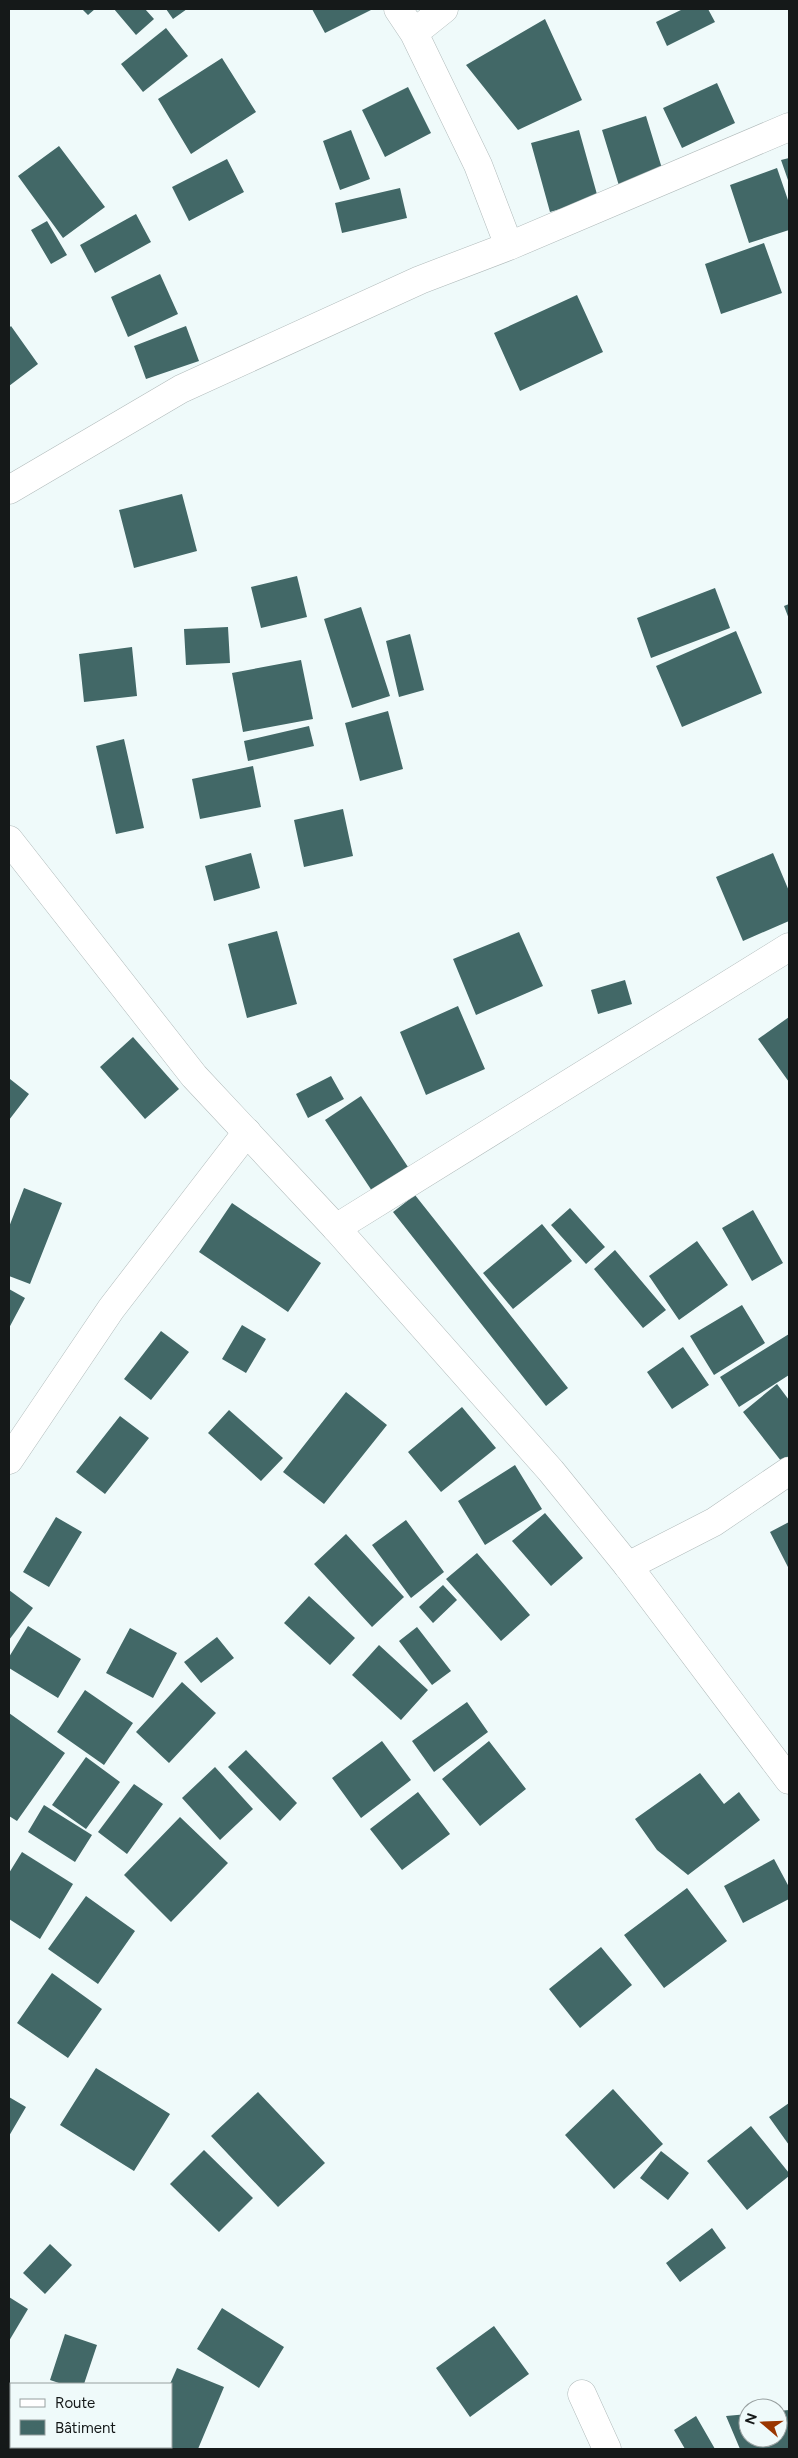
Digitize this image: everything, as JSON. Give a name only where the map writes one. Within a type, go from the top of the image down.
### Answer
[{"type":"street","points":[[398,9],[414,33],[478,166],[509,246]]},
{"type":"street","points":[[414,33],[444,9]]},
{"type":"street","points":[[9,490],[181,389],[420,280],[509,246],[789,127]]},
{"type":"street","points":[[9,840],[194,1076],[336,1228],[551,1471],[628,1566],[789,1780]]},
{"type":"street","points":[[336,1228],[789,947]]},
{"type":"street","points":[[13,1443],[111,1309],[247,1132]]},
{"type":"street","points":[[628,1566],[714,1522],[789,1471]]},
{"type":"street","points":[[582,2394],[607,2449]]},
{"type":"building","points":[[82,9],[95,9],[88,15]]},
{"type":"building","points":[[114,9],[145,9],[154,19],[136,35]]},
{"type":"building","points":[[166,9],[187,9],[173,19]]},
{"type":"building","points":[[312,9],[373,9],[325,33]]},
{"type":"building","points":[[683,9],[708,9],[715,22],[667,46],[656,22]]},
{"type":"building","points":[[545,19],[582,100],[518,130],[466,65]]},
{"type":"building","points":[[166,28],[188,56],[143,92],[121,64]]},
{"type":"building","points":[[222,58],[256,112],[191,154],[158,99]]},
{"type":"building","points":[[717,83],[735,123],[682,148],[663,108]]},
{"type":"building","points":[[408,87],[431,133],[385,157],[362,110]]},
{"type":"building","points":[[646,116],[664,175],[620,189],[602,130]]},
{"type":"building","points":[[351,130],[370,179],[340,190],[323,141]]},
{"type":"building","points":[[579,130],[598,198],[550,212],[531,143]]},
{"type":"building","points":[[59,146],[105,207],[63,238],[18,176]]},
{"type":"building","points":[[789,158],[789,183],[781,160]]},
{"type":"building","points":[[227,159],[244,192],[189,221],[172,187]]},
{"type":"building","points":[[777,168],[789,203],[789,230],[749,243],[730,185]]},
{"type":"building","points":[[400,188],[407,218],[342,233],[335,203]]},
{"type":"building","points":[[136,214],[151,242],[95,273],[80,245]]},
{"type":"building","points":[[47,221],[67,255],[51,264],[31,230]]},
{"type":"building","points":[[764,243],[782,293],[721,314],[705,264]]},
{"type":"building","points":[[160,274],[178,314],[128,337],[111,297]]},
{"type":"building","points":[[577,295],[603,352],[520,391],[494,333]]},
{"type":"building","points":[[11,326],[38,364],[9,386],[9,328]]},
{"type":"building","points":[[186,326],[199,361],[146,379],[134,346]]},
{"type":"building","points":[[182,494],[197,551],[134,568],[119,510]]},
{"type":"building","points":[[297,576],[307,617],[261,628],[251,587]]},
{"type":"building","points":[[715,588],[730,628],[651,658],[637,618]]},
{"type":"building","points":[[789,604],[789,619],[784,606]]},
{"type":"building","points":[[361,607],[390,696],[352,708],[324,619]]},
{"type":"building","points":[[228,627],[230,663],[186,665],[184,629]]},
{"type":"building","points":[[736,631],[762,693],[682,727],[656,666]]},
{"type":"building","points":[[410,634],[424,690],[399,697],[386,641]]},
{"type":"building","points":[[132,647],[137,696],[84,702],[79,654]]},
{"type":"building","points":[[301,660],[313,719],[243,732],[232,673]]},
{"type":"building","points":[[388,711],[403,769],[360,781],[345,723]]},
{"type":"building","points":[[309,726],[314,746],[248,761],[244,741]]},
{"type":"building","points":[[124,739],[144,828],[116,834],[96,746]]},
{"type":"building","points":[[253,766],[261,807],[200,819],[192,779]]},
{"type":"building","points":[[343,809],[353,856],[304,867],[294,820]]},
{"type":"building","points":[[251,853],[260,888],[214,901],[205,866]]},
{"type":"building","points":[[773,853],[789,891],[789,921],[743,941],[716,877]]},
{"type":"building","points":[[277,931],[297,1004],[247,1018],[228,944]]},
{"type":"building","points":[[519,932],[543,986],[476,1015],[453,959]]},
{"type":"building","points":[[625,980],[632,1004],[598,1014],[591,990]]},
{"type":"building","points":[[458,1006],[485,1069],[426,1095],[400,1032]]},
{"type":"building","points":[[789,1017],[789,1082],[758,1039]]},
{"type":"building","points":[[133,1037],[179,1089],[145,1119],[100,1067]]},
{"type":"building","points":[[331,1076],[344,1099],[308,1118],[296,1094]]},
{"type":"building","points":[[10,1079],[29,1094],[9,1120],[9,1081]]},
{"type":"building","points":[[361,1096],[408,1167],[372,1191],[325,1120]]},
{"type":"building","points":[[24,1188],[62,1203],[30,1284],[9,1276],[9,1227]]},
{"type":"building","points":[[415,1195],[568,1388],[546,1406],[393,1212]]},
{"type":"building","points":[[232,1203],[321,1263],[288,1312],[199,1252]]},
{"type":"building","points":[[570,1208],[605,1247],[586,1264],[551,1225]]},
{"type":"building","points":[[753,1210],[783,1263],[752,1281],[722,1228]]},
{"type":"building","points":[[542,1224],[572,1261],[513,1309],[483,1273]]},
{"type":"building","points":[[697,1241],[728,1285],[679,1320],[649,1276]]},
{"type":"building","points":[[615,1250],[666,1310],[643,1328],[594,1269]]},
{"type":"building","points":[[9,1289],[25,1298],[9,1328]]},
{"type":"building","points":[[742,1305],[765,1343],[714,1375],[690,1336]]},
{"type":"building","points":[[242,1325],[266,1339],[246,1373],[222,1359]]},
{"type":"building","points":[[161,1331],[189,1352],[151,1400],[124,1379]]},
{"type":"building","points":[[789,1334],[789,1375],[739,1407],[720,1377]]},
{"type":"building","points":[[683,1347],[709,1385],[672,1409],[647,1372]]},
{"type":"building","points":[[777,1384],[789,1400],[789,1463],[785,1466],[743,1412]]},
{"type":"building","points":[[346,1392],[387,1425],[324,1504],[283,1472]]},
{"type":"building","points":[[462,1407],[496,1448],[441,1492],[408,1452]]},
{"type":"building","points":[[229,1410],[283,1458],[261,1481],[208,1433]]},
{"type":"building","points":[[120,1416],[149,1438],[105,1494],[76,1472]]},
{"type":"building","points":[[515,1465],[542,1509],[485,1545],[458,1501]]},
{"type":"building","points":[[545,1513],[583,1558],[551,1586],[512,1541]]},
{"type":"building","points":[[56,1517],[82,1532],[49,1587],[23,1572]]},
{"type":"building","points":[[406,1520],[444,1572],[411,1598],[372,1545]]},
{"type":"building","points":[[789,1522],[789,1569],[770,1532]]},
{"type":"building","points":[[346,1534],[404,1597],[372,1627],[314,1564]]},
{"type":"building","points":[[477,1553],[530,1615],[501,1641],[446,1579]]},
{"type":"building","points":[[443,1585],[457,1600],[433,1623],[419,1607]]},
{"type":"building","points":[[9,1590],[33,1608],[9,1640]]},
{"type":"building","points":[[309,1596],[355,1638],[330,1665],[284,1623]]},
{"type":"building","points":[[28,1626],[81,1659],[58,1698],[9,1668],[9,1657]]},
{"type":"building","points":[[417,1627],[451,1671],[432,1685],[399,1641]]},
{"type":"building","points":[[130,1628],[177,1653],[153,1698],[106,1673]]},
{"type":"building","points":[[217,1637],[234,1658],[201,1683],[184,1662]]},
{"type":"building","points":[[379,1645],[428,1690],[401,1720],[352,1675]]},
{"type":"building","points":[[182,1682],[216,1713],[169,1763],[136,1732]]},
{"type":"building","points":[[85,1690],[133,1723],[104,1765],[57,1732]]},
{"type":"building","points":[[467,1702],[488,1732],[434,1772],[412,1741]]},
{"type":"building","points":[[9,1713],[65,1753],[17,1821],[9,1816]]},
{"type":"building","points":[[382,1741],[411,1780],[361,1818],[332,1778]]},
{"type":"building","points":[[489,1741],[526,1789],[480,1826],[442,1779]]},
{"type":"building","points":[[246,1750],[297,1803],[280,1821],[228,1767]]},
{"type":"building","points":[[86,1757],[120,1782],[86,1829],[52,1805]]},
{"type":"building","points":[[215,1767],[253,1809],[220,1840],[182,1798]]},
{"type":"building","points":[[700,1773],[724,1804],[739,1792],[760,1820],[688,1875],[657,1850],[635,1819]]},
{"type":"building","points":[[134,1784],[163,1804],[127,1854],[98,1832]]},
{"type":"building","points":[[418,1792],[450,1834],[402,1870],[370,1829]]},
{"type":"building","points":[[44,1805],[92,1835],[75,1862],[28,1832]]},
{"type":"building","points":[[180,1817],[228,1863],[171,1922],[124,1875]]},
{"type":"building","points":[[22,1852],[73,1884],[40,1939],[9,1919],[9,1873]]},
{"type":"building","points":[[774,1859],[789,1887],[789,1899],[743,1923],[724,1886]]},
{"type":"building","points":[[687,1888],[727,1941],[664,1988],[624,1935]]},
{"type":"building","points":[[86,1896],[135,1931],[98,1984],[48,1949]]},
{"type":"building","points":[[601,1947],[632,1985],[580,2028],[549,1989]]},
{"type":"building","points":[[52,1973],[102,2009],[68,2058],[17,2023]]},
{"type":"building","points":[[96,2068],[170,2114],[134,2171],[60,2125]]},
{"type":"building","points":[[613,2089],[663,2144],[614,2189],[565,2135]]},
{"type":"building","points":[[258,2092],[325,2163],[278,2207],[211,2136]]},
{"type":"building","points":[[9,2097],[26,2107],[9,2136]]},
{"type":"building","points":[[789,2103],[789,2145],[769,2117]]},
{"type":"building","points":[[751,2126],[789,2173],[789,2176],[747,2210],[707,2161]]},
{"type":"building","points":[[204,2150],[253,2198],[219,2232],[170,2184]]},
{"type":"building","points":[[661,2151],[689,2173],[668,2200],[640,2178]]},
{"type":"building","points":[[712,2228],[726,2248],[680,2282],[666,2263]]},
{"type":"building","points":[[50,2244],[72,2265],[45,2294],[23,2273]]},
{"type":"building","points":[[9,2297],[28,2309],[9,2341]]},
{"type":"building","points":[[222,2308],[284,2347],[259,2388],[197,2349]]},
{"type":"building","points":[[494,2326],[529,2374],[470,2417],[436,2368]]},
{"type":"building","points":[[65,2334],[97,2345],[84,2383],[59,2383],[50,2380]]},
{"type":"building","points":[[177,2368],[224,2387],[198,2449],[151,2448],[172,2448],[172,2383],[170,2383]]},
{"type":"building","points":[[788,2410],[789,2449],[740,2449],[788,2448]]},
{"type":"building","points":[[738,2415],[738,2444],[726,2416]]},
{"type":"building","points":[[696,2416],[715,2449],[685,2449],[674,2430]]}]
